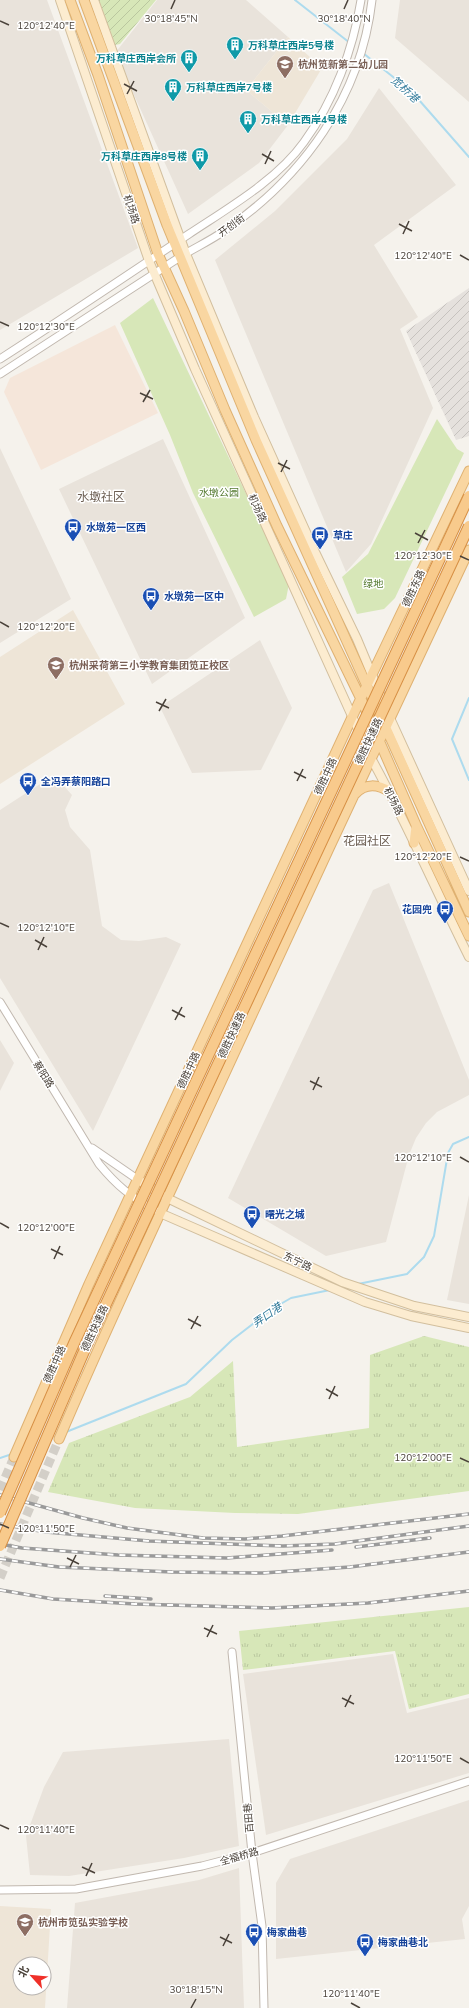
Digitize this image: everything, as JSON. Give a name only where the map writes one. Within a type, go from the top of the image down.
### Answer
[{"type":"highway","name":"德胜快速路","points":[[0,1513],[75,1341],[469,496]]},
{"type":"highway","name":"德胜快速路","points":[[0,1546],[84,1349],[469,526]]},
{"type":"main road","name":"机场路","points":[[60,0],[149,261],[195,369],[371,758],[390,792],[469,957]]},
{"type":"main road","name":"机场路","points":[[70,0],[98,75],[158,254],[277,526],[360,699],[416,825],[469,936]]},
{"type":"main road","points":[[84,0],[182,256],[256,440],[386,728],[457,874],[469,891]]},
{"type":"main road","points":[[94,0],[147,143],[177,242]]},
{"type":"main road","points":[[182,256],[372,674],[457,874],[469,912]]},
{"type":"main road","name":"德胜东路","points":[[367,684],[469,471]]},
{"type":"main road","points":[[59,1439],[102,1340],[167,1198],[378,742],[386,728],[469,550]]},
{"type":"main road","name":"德胜中路","points":[[14,1457],[89,1284],[367,684]]},
{"type":"main road","points":[[353,797],[360,789],[366,786],[382,787],[390,792]]},
{"type":"main road","points":[[414,843],[416,825]]},
{"type":"main road","name":"东宁路","points":[[137,1180],[167,1198],[314,1270],[342,1282],[414,1306],[469,1317]]},
{"type":"main road","name":"东宁路","points":[[160,1214],[365,1302],[411,1316],[469,1328]]},
{"type":"street","name":"开创街","points":[[0,359],[266,182],[304,142],[328,101],[346,60],[355,34],[361,0]]},
{"type":"street","name":"开创街","points":[[0,374],[182,256],[224,231],[255,207],[298,168],[334,118],[346,94],[363,44],[372,0]]},
{"type":"street","name":"蔡阳路","points":[[0,1002],[88,1146],[114,1182],[130,1195],[160,1214]]},
{"type":"street","points":[[88,1146],[137,1180]]},
{"type":"street","name":"百田巷","points":[[232,1652],[252,1853],[262,1926],[264,2008]]},
{"type":"street","name":"全福桥路","points":[[0,1890],[76,1889],[202,1866],[252,1853],[469,1781]]},
{"type":"shaded area","points":[[0,0],[47,0],[138,248],[0,330]]},
{"type":"shaded area","points":[[157,0],[246,0],[288,37],[246,90],[288,125],[259,163],[188,214],[115,53]]},
{"type":"shaded area","points":[[400,0],[469,0],[469,102],[395,38]]},
{"type":"shaded area","name":"杭州笕新第二幼儿园","points":[[288,37],[322,68],[288,125],[246,90]]},
{"type":"shaded area","points":[[379,88],[456,185],[374,245],[418,317],[400,329],[433,408],[371,544],[346,572],[215,260],[275,211],[347,139]]},
{"type":"shaded area","points":[[469,288],[469,436],[456,440],[406,331]]},
{"type":"shaded area","points":[[115,325],[158,413],[41,470],[4,392],[10,378]]},
{"type":"shaded area","points":[[163,439],[245,618],[152,684],[59,489]]},
{"type":"shaded area","points":[[0,448],[71,599],[0,643]]},
{"type":"shaded area","name":"杭州采荷第三小学教育集团笕正校区","points":[[73,610],[125,704],[0,784],[0,657]]},
{"type":"shaded area","points":[[260,640],[292,708],[261,770],[192,773],[160,707]]},
{"type":"shaded area","points":[[54,775],[72,795],[65,810],[70,827],[90,850],[102,926],[121,940],[139,941],[166,937],[181,944],[93,1131],[0,978],[0,810]]},
{"type":"shaded area","name":"曙光之城","points":[[389,883],[469,1080],[469,1095],[437,1112],[426,1123],[416,1138],[409,1155],[386,1242],[326,1256],[228,1198],[373,890]]},
{"type":"shaded area","points":[[0,1040],[14,1063],[0,1091]]},
{"type":"shaded area","points":[[469,1195],[469,1304],[447,1300]]},
{"type":"shaded area","points":[[393,1654],[407,1713],[469,1698],[469,1773],[266,1835],[243,1674]]},
{"type":"shaded area","points":[[229,1739],[239,1846],[184,1858],[69,1876],[30,1875],[26,1836],[44,1787],[63,1752]]},
{"type":"shaded area","points":[[469,1800],[469,1906],[462,1919],[465,1939],[276,1959],[276,1883],[290,1859]]},
{"type":"shaded area","points":[[239,1868],[244,2008],[67,2008],[75,1903],[199,1880]]},
{"type":"shaded area","name":"杭州市笕弘实验学校","points":[[0,1906],[51,1909],[48,1956],[12,1956],[12,1996],[46,1996],[45,2008],[0,2008]]},
{"type":"green space","points":[[89,0],[156,0],[120,44],[106,47]]},
{"type":"green space","name":"水墩公园","points":[[153,298],[289,584],[286,599],[254,617],[193,493],[170,435],[120,323]]},
{"type":"green space","name":"绿地","points":[[437,419],[457,449],[464,453],[395,598],[384,609],[357,614],[342,577],[368,554]]},
{"type":"green space","points":[[424,1336],[469,1347],[469,1491],[298,1514],[235,1513],[135,1508],[48,1492],[69,1443],[190,1397],[233,1361],[237,1447],[369,1428],[370,1355]]},
{"type":"green space","points":[[469,1607],[469,1694],[409,1709],[395,1651],[243,1670],[239,1631]]},
{"type":"waterway","name":"笕桥港","points":[[295,0],[350,43]]},
{"type":"waterway","name":"笕桥港","points":[[363,53],[412,92],[469,157]]},
{"type":"waterway","points":[[469,698],[452,739],[469,780]]},
{"type":"waterway","name":"弄口港","points":[[358,1284],[407,1274],[424,1257],[434,1236],[448,1153],[453,1144],[469,1137]]},
{"type":"waterway","name":"弄口港","points":[[66,1432],[186,1384],[232,1340],[272,1309],[291,1298],[330,1290]]},
{"type":"waterway","name":"弄口港","points":[[0,1458],[12,1454]]},
{"type":"tunnel","points":[[0,1578],[59,1439]]},
{"type":"tunnel","points":[[0,1490],[14,1457]]},
{"type":"railway","points":[[0,1495],[83,1518],[127,1528],[203,1538],[245,1539],[282,1536],[469,1514]]},
{"type":"railway","points":[[0,1524],[46,1532],[149,1541],[283,1546],[335,1544],[469,1526]]},
{"type":"railway","points":[[356,1547],[430,1538]]},
{"type":"railway","points":[[0,1544],[22,1548],[118,1555],[227,1558],[332,1550]]},
{"type":"railway","points":[[0,1559],[59,1567],[172,1572],[263,1573],[350,1567],[469,1552]]},
{"type":"railway","points":[[0,1590],[53,1599],[135,1604],[272,1608],[368,1603],[469,1591]]},
{"type":"railway","points":[[105,1596],[151,1599]]},
{"type":"place","name":"万科草庄西岸5号楼","points":[[235,60]]},
{"type":"place","name":"万科草庄西岸会所","points":[[189,73]]},
{"type":"place","name":"杭州笕新第二幼儿园","points":[[285,79]]},
{"type":"place","name":"万科草庄西岸7号楼","points":[[173,102]]},
{"type":"place","name":"万科草庄西岸4号楼","points":[[248,134]]},
{"type":"place","name":"万科草庄西岸8号楼","points":[[200,171]]},
{"type":"place","name":"水墩苑一区西","points":[[73,542]]},
{"type":"place","name":"草庄","points":[[320,550]]},
{"type":"place","name":"水墩苑一区中","points":[[151,611]]},
{"type":"place","name":"杭州采荷第三小学教育集团笕正校区","points":[[56,680]]},
{"type":"place","name":"全冯弄蔡阳路口","points":[[28,796]]},
{"type":"place","name":"花园兜","points":[[445,924]]},
{"type":"place","name":"曙光之城","points":[[252,1229]]},
{"type":"place","name":"杭州市笕弘实验学校","points":[[25,1937]]},
{"type":"place","name":"梅家曲巷","points":[[254,1947]]},
{"type":"place","name":"梅家曲巷北","points":[[365,1957]]},
{"type":"district","name":"水墩社区","points":[[101,497]]},
{"type":"district","name":"花园社区","points":[[367,841]]}]
